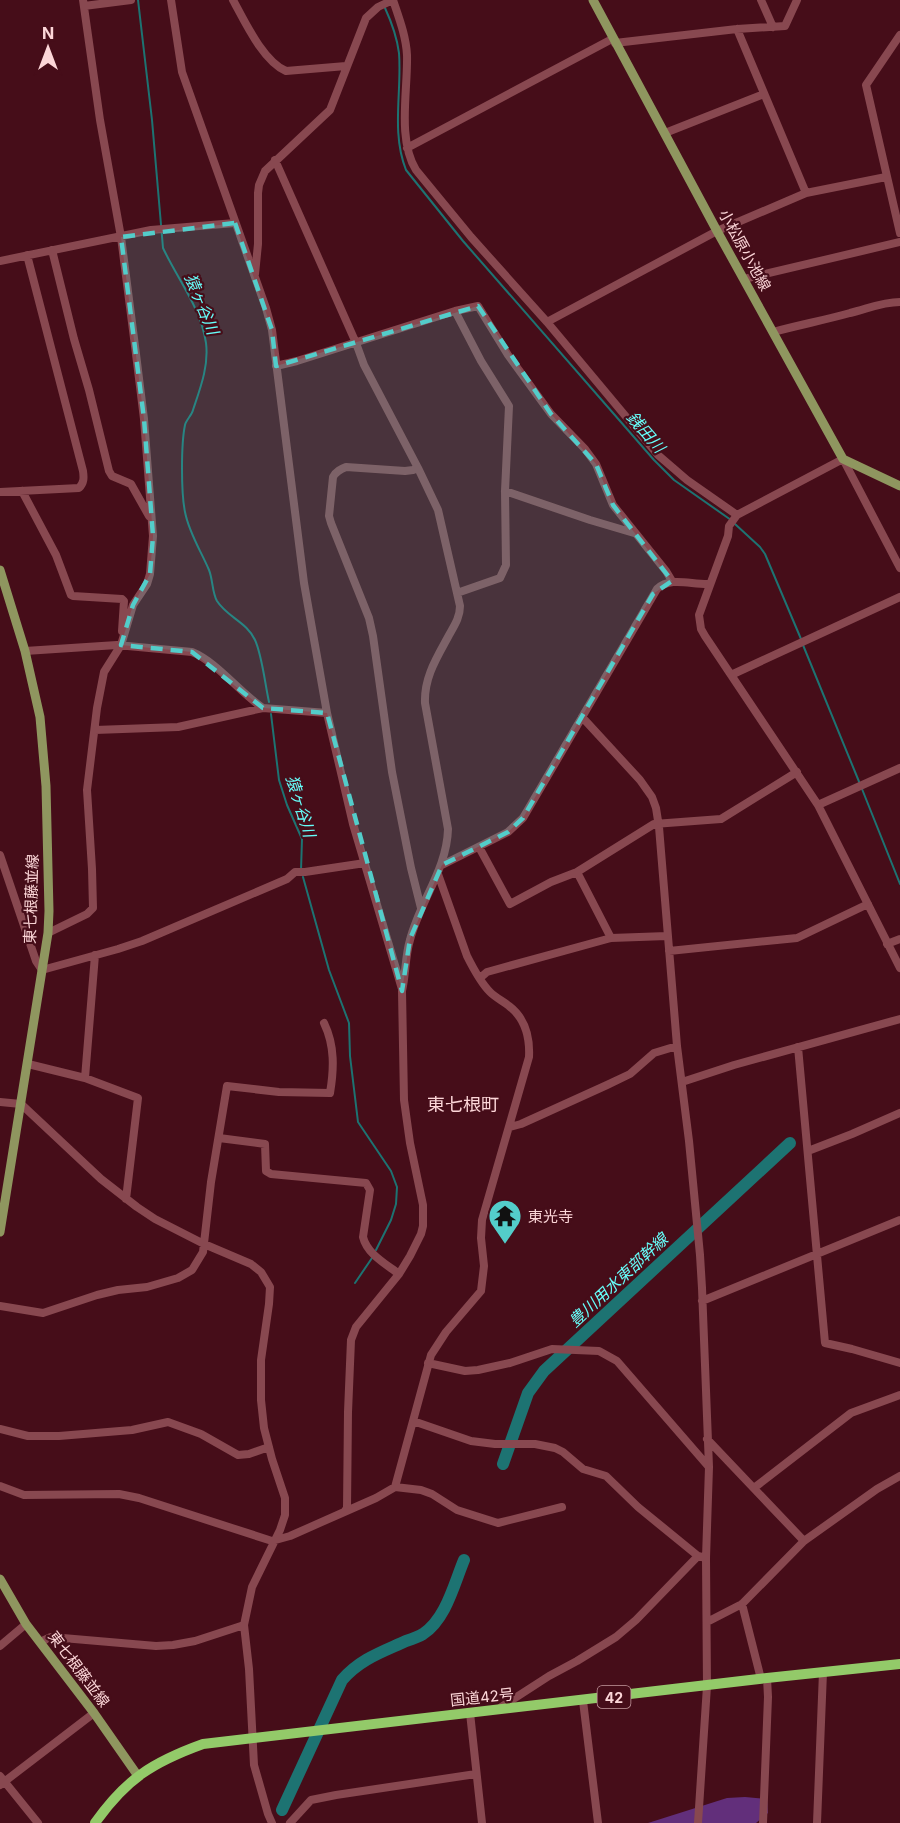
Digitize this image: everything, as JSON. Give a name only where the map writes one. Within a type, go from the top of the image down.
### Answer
[{"type":"highway","name":"国道42号","points":[[95,1823],[110,1803],[138,1776],[172,1755],[203,1744],[764,1678],[899,1666]]},
{"type":"main road","name":"小松原小池線","points":[[593,0],[843,459]]},
{"type":"main road","points":[[843,459],[900,486]]},
{"type":"main road","name":"東七根藤並線","points":[[0,572],[25,651],[40,717],[46,786],[49,910],[48,933],[0,1232]]},
{"type":"main road","name":"東七根藤並線","points":[[0,1579],[26,1624],[94,1713],[138,1776]]},
{"type":"street","points":[[48,933],[87,914],[93,908],[87,790],[104,672],[121,645],[133,604],[147,584],[150,574],[153,536],[144,419],[121,237],[100,120],[84,3],[131,0]]},
{"type":"street","points":[[171,0],[182,72],[272,330],[304,583],[327,713],[353,824],[402,991],[404,1100],[423,1205],[423,1226],[399,1274],[356,1327],[351,1340],[347,1508],[345,1511]]},
{"type":"street","points":[[233,0],[270,60],[277,67],[286,71],[346,66]]},
{"type":"street","points":[[254,278],[258,244],[259,185],[265,171],[330,110],[366,18],[378,7],[393,0],[405,39],[407,55],[405,138],[410,162],[416,171],[547,322],[657,455],[687,480],[737,515]]},
{"type":"street","points":[[761,0],[773,27]]},
{"type":"street","points":[[407,148],[614,41],[785,26],[797,0]]},
{"type":"street","points":[[737,29],[806,193]]},
{"type":"street","points":[[900,35],[866,85],[900,233]]},
{"type":"street","points":[[665,133],[764,94]]},
{"type":"street","points":[[275,160],[364,365],[438,510],[460,606],[459,619],[430,672],[425,690],[425,703],[448,829],[447,845],[442,865],[421,908],[410,939],[402,991]]},
{"type":"street","points":[[547,322],[717,231],[806,193],[886,177]]},
{"type":"street","points":[[0,261],[161,229],[235,223]]},
{"type":"street","points":[[744,279],[900,242]]},
{"type":"street","points":[[52,249],[109,471],[112,476],[131,484],[152,520]]},
{"type":"street","points":[[0,492],[79,488],[83,481],[83,471],[27,255]]},
{"type":"street","points":[[773,332],[848,314],[877,304],[900,302]]},
{"type":"street","points":[[276,366],[478,306],[508,355],[551,414],[585,449],[596,464],[613,505],[672,581]]},
{"type":"street","points":[[455,311],[481,361],[509,406],[505,491],[506,565],[500,578],[457,593]]},
{"type":"street","points":[[900,568],[843,459],[737,515],[729,526],[728,536],[699,615],[701,629],[818,805],[900,968]]},
{"type":"street","points":[[418,468],[405,471],[346,467],[335,473],[333,477],[329,516],[336,539],[369,618],[392,772],[421,908]]},
{"type":"street","points":[[22,491],[56,555],[72,595],[124,601],[121,645]]},
{"type":"street","points":[[505,491],[590,520],[634,532]]},
{"type":"street","points":[[442,865],[508,832],[523,818],[657,589],[662,584],[672,581],[710,584]]},
{"type":"street","points":[[731,675],[900,597]]},
{"type":"street","points":[[25,651],[121,645],[198,654],[263,708]]},
{"type":"street","points":[[95,730],[178,727],[263,708],[327,713]]},
{"type":"street","points":[[582,717],[640,780],[656,808],[677,1046],[700,1255],[709,1467],[702,1557],[707,1622],[707,1686],[698,1823]]},
{"type":"street","points":[[818,805],[900,768]]},
{"type":"street","points":[[479,847],[510,904],[551,882],[577,872],[657,823],[727,817],[796,772]]},
{"type":"street","points":[[0,855],[36,961],[42,970],[142,941],[287,879],[295,872],[365,862]]},
{"type":"street","points":[[577,872],[611,938]]},
{"type":"street","points":[[395,1487],[428,1363],[435,1347],[481,1291],[484,1266],[482,1220],[529,1057],[530,1043],[526,1028],[516,1012],[488,990],[467,956],[438,874]]},
{"type":"street","points":[[669,951],[797,938],[867,904]]},
{"type":"street","points":[[480,978],[494,970],[611,938],[667,936]]},
{"type":"street","points":[[887,944],[900,939]]},
{"type":"street","points":[[85,1078],[95,955]]},
{"type":"street","points":[[682,1082],[900,1019]]},
{"type":"street","points":[[0,1306],[43,1313],[97,1295],[147,1287],[168,1281],[192,1270],[203,1252],[226,1086],[279,1092],[330,1093],[333,1077],[333,1046],[324,1023]]},
{"type":"street","points":[[510,1127],[630,1074],[654,1053],[677,1046]]},
{"type":"street","points":[[798,1047],[825,1343],[900,1364]]},
{"type":"street","points":[[28,1064],[85,1078],[138,1098],[126,1199]]},
{"type":"street","points":[[0,1102],[21,1104],[101,1179],[126,1199],[155,1219],[204,1244],[251,1264],[261,1272],[270,1287],[261,1360],[261,1400],[264,1428],[285,1498],[285,1515],[252,1587],[244,1625],[255,1774],[272,1823]]},
{"type":"street","points":[[808,1151],[900,1113]]},
{"type":"street","points":[[219,1138],[265,1144],[266,1171],[271,1174],[366,1183],[370,1190],[363,1237],[364,1245],[399,1274]]},
{"type":"street","points":[[702,1301],[900,1220]]},
{"type":"street","points":[[428,1363],[465,1371],[510,1363],[552,1349],[599,1351],[617,1361],[709,1467]]},
{"type":"street","points":[[754,1488],[851,1413],[900,1395]]},
{"type":"street","points":[[413,1421],[471,1441],[535,1444],[555,1448],[583,1469],[606,1476],[638,1507],[702,1557]]},
{"type":"street","points":[[0,1429],[28,1436],[58,1436],[132,1431],[168,1422],[201,1434],[238,1455],[269,1447]]},
{"type":"street","points":[[707,1440],[804,1541]]},
{"type":"street","points":[[707,1622],[741,1604],[804,1541],[877,1489],[900,1476]]},
{"type":"street","points":[[0,1486],[24,1495],[119,1494],[139,1498],[275,1541],[376,1498],[395,1487],[421,1490],[432,1494],[457,1510],[498,1523],[562,1507]]},
{"type":"street","points":[[498,1710],[549,1676],[616,1637],[702,1557]]},
{"type":"street","points":[[741,1604],[768,1697],[763,1823]]},
{"type":"street","points":[[0,1646],[26,1624]]},
{"type":"street","points":[[40,1642],[51,1637],[156,1646],[173,1645],[195,1641],[244,1625]]},
{"type":"street","points":[[817,1823],[823,1672]]},
{"type":"street","points":[[583,1701],[598,1823]]},
{"type":"street","points":[[38,1823],[2,1781],[94,1713]]},
{"type":"street","points":[[470,1713],[482,1823]]},
{"type":"street","points":[[290,1823],[310,1800],[476,1774]]},
{"type":"highlighted area","points":[[235,223],[272,330],[276,366],[478,306],[551,414],[596,464],[613,505],[672,581],[653,594],[523,818],[508,832],[442,865],[410,939],[402,991],[327,713],[263,708],[192,652],[121,645],[133,605],[150,574],[153,536],[144,419],[121,237]]},
{"type":"shaded area","points":[[727,1798],[767,1799],[768,1813],[756,1823],[648,1823]]},
{"type":"waterway","name":"猿ヶ谷川","points":[[138,0],[152,120],[163,248],[194,306],[203,330],[207,352],[203,377],[184,433],[182,481],[185,512],[192,535],[209,570],[217,601],[247,629],[255,640],[269,702]]},
{"type":"waterway","name":"銭田川","points":[[385,8],[394,30],[399,53],[398,127],[406,170],[463,241],[654,460],[674,480],[731,520]]},
{"type":"waterway","name":"銭田川","points":[[735,524],[765,554],[801,639]]},
{"type":"waterway","name":"銭田川","points":[[803,645],[860,784]]},
{"type":"waterway","name":"猿ヶ谷川","points":[[271,714],[279,780],[302,839],[301,870]]},
{"type":"waterway","name":"銭田川","points":[[862,789],[900,884]]},
{"type":"waterway","points":[[303,877],[329,970],[349,1023],[350,1056],[358,1122],[391,1171],[397,1187],[396,1204],[391,1220],[376,1250]]},
{"type":"waterway","name":"豊川用水東部幹線","points":[[503,1464],[528,1393],[544,1371],[790,1143]]},
{"type":"waterway","points":[[355,1283],[372,1258]]},
{"type":"waterway","name":"豊川用水東部幹線","points":[[282,1810],[342,1680],[364,1661],[421,1635],[431,1627],[448,1600],[464,1560]]},
{"type":"place","name":"東光寺","points":[[505,1245]]},
{"type":"district","name":"東七根町","points":[[463,1104]]}]
